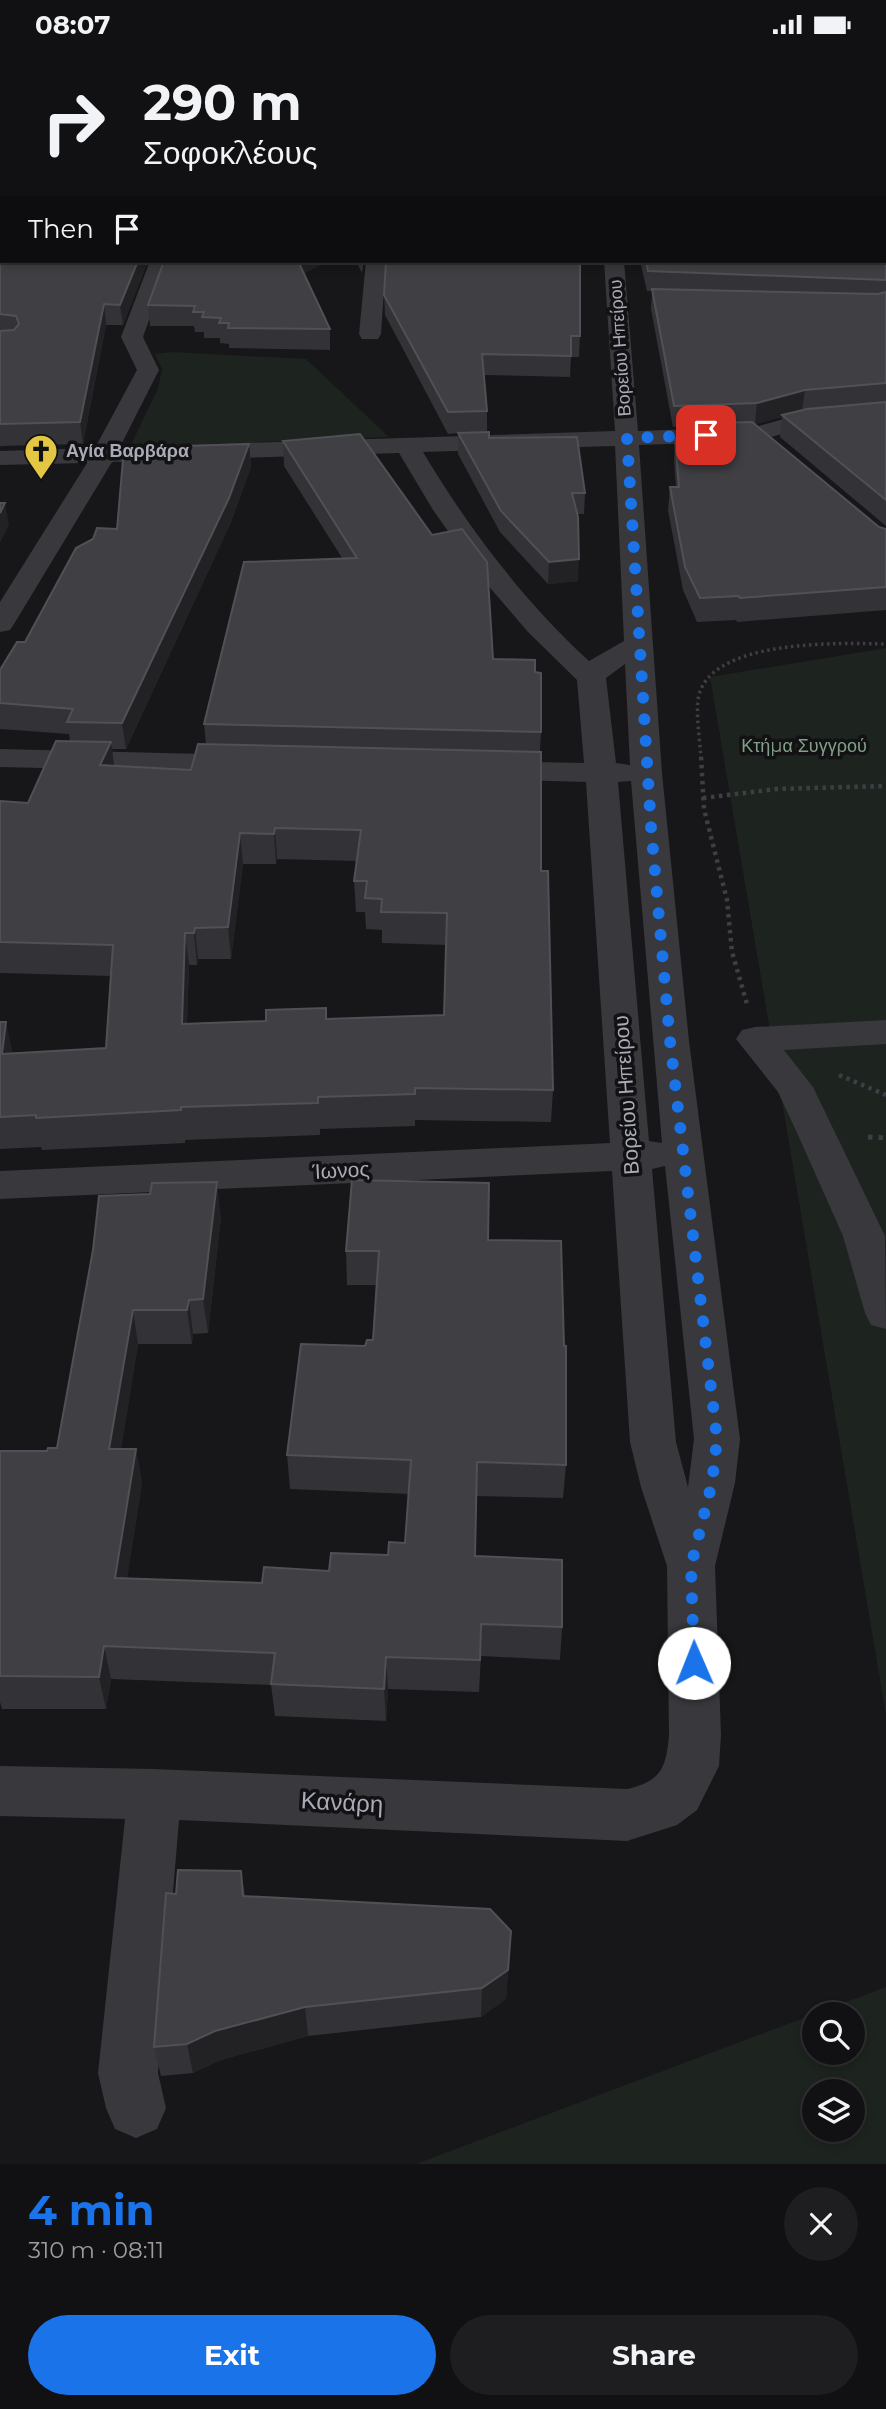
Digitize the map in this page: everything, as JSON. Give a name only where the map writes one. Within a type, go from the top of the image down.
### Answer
[{"type":"street","points":[[0,624],[103,456],[148,370],[132,337],[159,263]]},
{"type":"street","points":[[370,334],[376,263]]},
{"type":"street","name":"Βορείου Ηπείρου","points":[[614,263],[646,773],[682,1154],[717,1439],[712,1483],[691,1566],[695,1735],[693,1766],[678,1792]]},
{"type":"street","points":[[617,299],[644,299]]},
{"type":"street","points":[[0,458],[756,434],[802,421],[886,414]]},
{"type":"street","points":[[756,434],[776,451]]},
{"type":"street","points":[[407,446],[474,552],[550,642],[591,678],[599,667],[639,645]]},
{"type":"street","name":"Βορείου Ηπείρου","points":[[591,678],[601,772],[653,1442],[664,1487],[691,1566]]},
{"type":"street","points":[[0,758],[279,765]]},
{"type":"street","points":[[461,769],[646,773]]},
{"type":"street","points":[[755,1039],[886,1032]]},
{"type":"street","points":[[755,1039],[794,1087],[818,1135],[864,1236],[886,1313]]},
{"type":"street","name":"Ίωνος","points":[[0,1185],[682,1154]]},
{"type":"street","name":"Κανάρη","points":[[0,1791],[155,1794],[627,1815],[658,1807],[678,1792]]},
{"type":"street","points":[[136,2108],[128,2073],[155,1794]]},
{"type":"path","points":[[755,1039],[732,952],[727,900],[703,798],[698,698],[710,677],[729,663],[767,650],[810,643],[886,644]]},
{"type":"path","points":[[703,798],[777,789],[886,786]]},
{"type":"green space","points":[[171,352],[306,359],[389,437],[130,447],[158,388],[162,369],[155,354]]},
{"type":"green space","name":"Κτήμα Συγγρού","points":[[886,648],[886,1715],[710,677]]},
{"type":"green space","points":[[886,1987],[886,2164],[416,2164],[802,2019],[802,2065],[865,2065],[865,2002],[846,2002]]},
{"type":"building","points":[[0,263],[137,263],[120,305],[104,304],[80,422],[0,424],[0,331],[14,330],[19,324],[16,316],[0,314]]},
{"type":"building","points":[[163,263],[299,263],[330,329],[228,328],[229,323],[219,323],[221,318],[202,317],[204,312],[193,312],[195,306],[148,305]]},
{"type":"building","points":[[386,263],[580,263],[580,336],[571,336],[571,356],[482,354],[487,411],[448,412],[384,295]]},
{"type":"building","points":[[646,263],[886,263],[886,280],[648,271]]},
{"type":"building","points":[[652,289],[878,294],[886,292],[886,383],[805,390],[757,403],[674,406]]},
{"type":"building","points":[[886,402],[886,500],[782,415],[807,409]]},
{"type":"building","points":[[752,422],[879,527],[886,529],[886,587],[740,598],[700,598],[685,567],[670,487],[679,487],[675,438],[681,437],[678,424]]},
{"type":"building","points":[[489,432],[489,438],[577,437],[585,493],[572,493],[578,517],[579,559],[549,562],[501,511],[458,433]]},
{"type":"building","points":[[360,434],[432,535],[462,529],[487,562],[493,659],[535,660],[535,672],[541,673],[541,732],[204,724],[244,562],[357,558],[283,441]]},
{"type":"building","points":[[249,444],[229,498],[122,723],[67,722],[73,709],[0,703],[0,670],[17,642],[25,642],[76,548],[93,539],[97,528],[117,529],[124,448]]},
{"type":"building","points":[[56,741],[111,742],[100,765],[191,770],[198,744],[541,752],[541,871],[548,871],[553,1090],[415,1088],[415,1094],[318,1097],[318,1103],[181,1107],[181,1110],[36,1118],[36,1115],[0,1117],[0,1022],[6,1022],[2,1054],[106,1048],[113,945],[0,942],[0,801],[28,803]],"holes":[[[275,828],[361,830],[354,881],[367,881],[365,898],[382,899],[381,912],[447,913],[444,1015],[326,1019],[326,1008],[266,1010],[266,1021],[182,1024],[185,933],[194,933],[195,928],[228,927],[240,833],[274,834]]]},
{"type":"building","points":[[352,1180],[489,1183],[488,1240],[561,1241],[566,1346],[566,1465],[477,1462],[475,1556],[562,1560],[562,1627],[481,1624],[480,1660],[386,1657],[384,1689],[271,1684],[275,1653],[104,1646],[99,1677],[0,1676],[0,1451],[47,1451],[48,1448],[57,1448],[93,1250],[99,1196],[150,1194],[152,1183],[217,1182],[203,1299],[189,1300],[187,1310],[133,1310],[109,1449],[136,1449],[115,1578],[262,1583],[264,1567],[329,1571],[331,1553],[388,1555],[389,1542],[405,1543],[411,1460],[287,1455],[301,1344],[365,1346],[367,1340],[373,1340],[379,1251],[346,1251]]},
{"type":"building","points":[[178,1870],[241,1871],[243,1896],[490,1909],[511,1931],[508,1970],[482,1988],[305,2007],[215,2031],[187,2044],[154,2047],[166,1893],[176,1894]]},
{"type":"place","name":"Αγία Βαρβάρα","points":[[41,481]]},
{"type":"route","points":[[694,1663],[691,1566],[712,1483],[717,1439],[670,1041],[646,773],[627,438],[706,435]]}]
